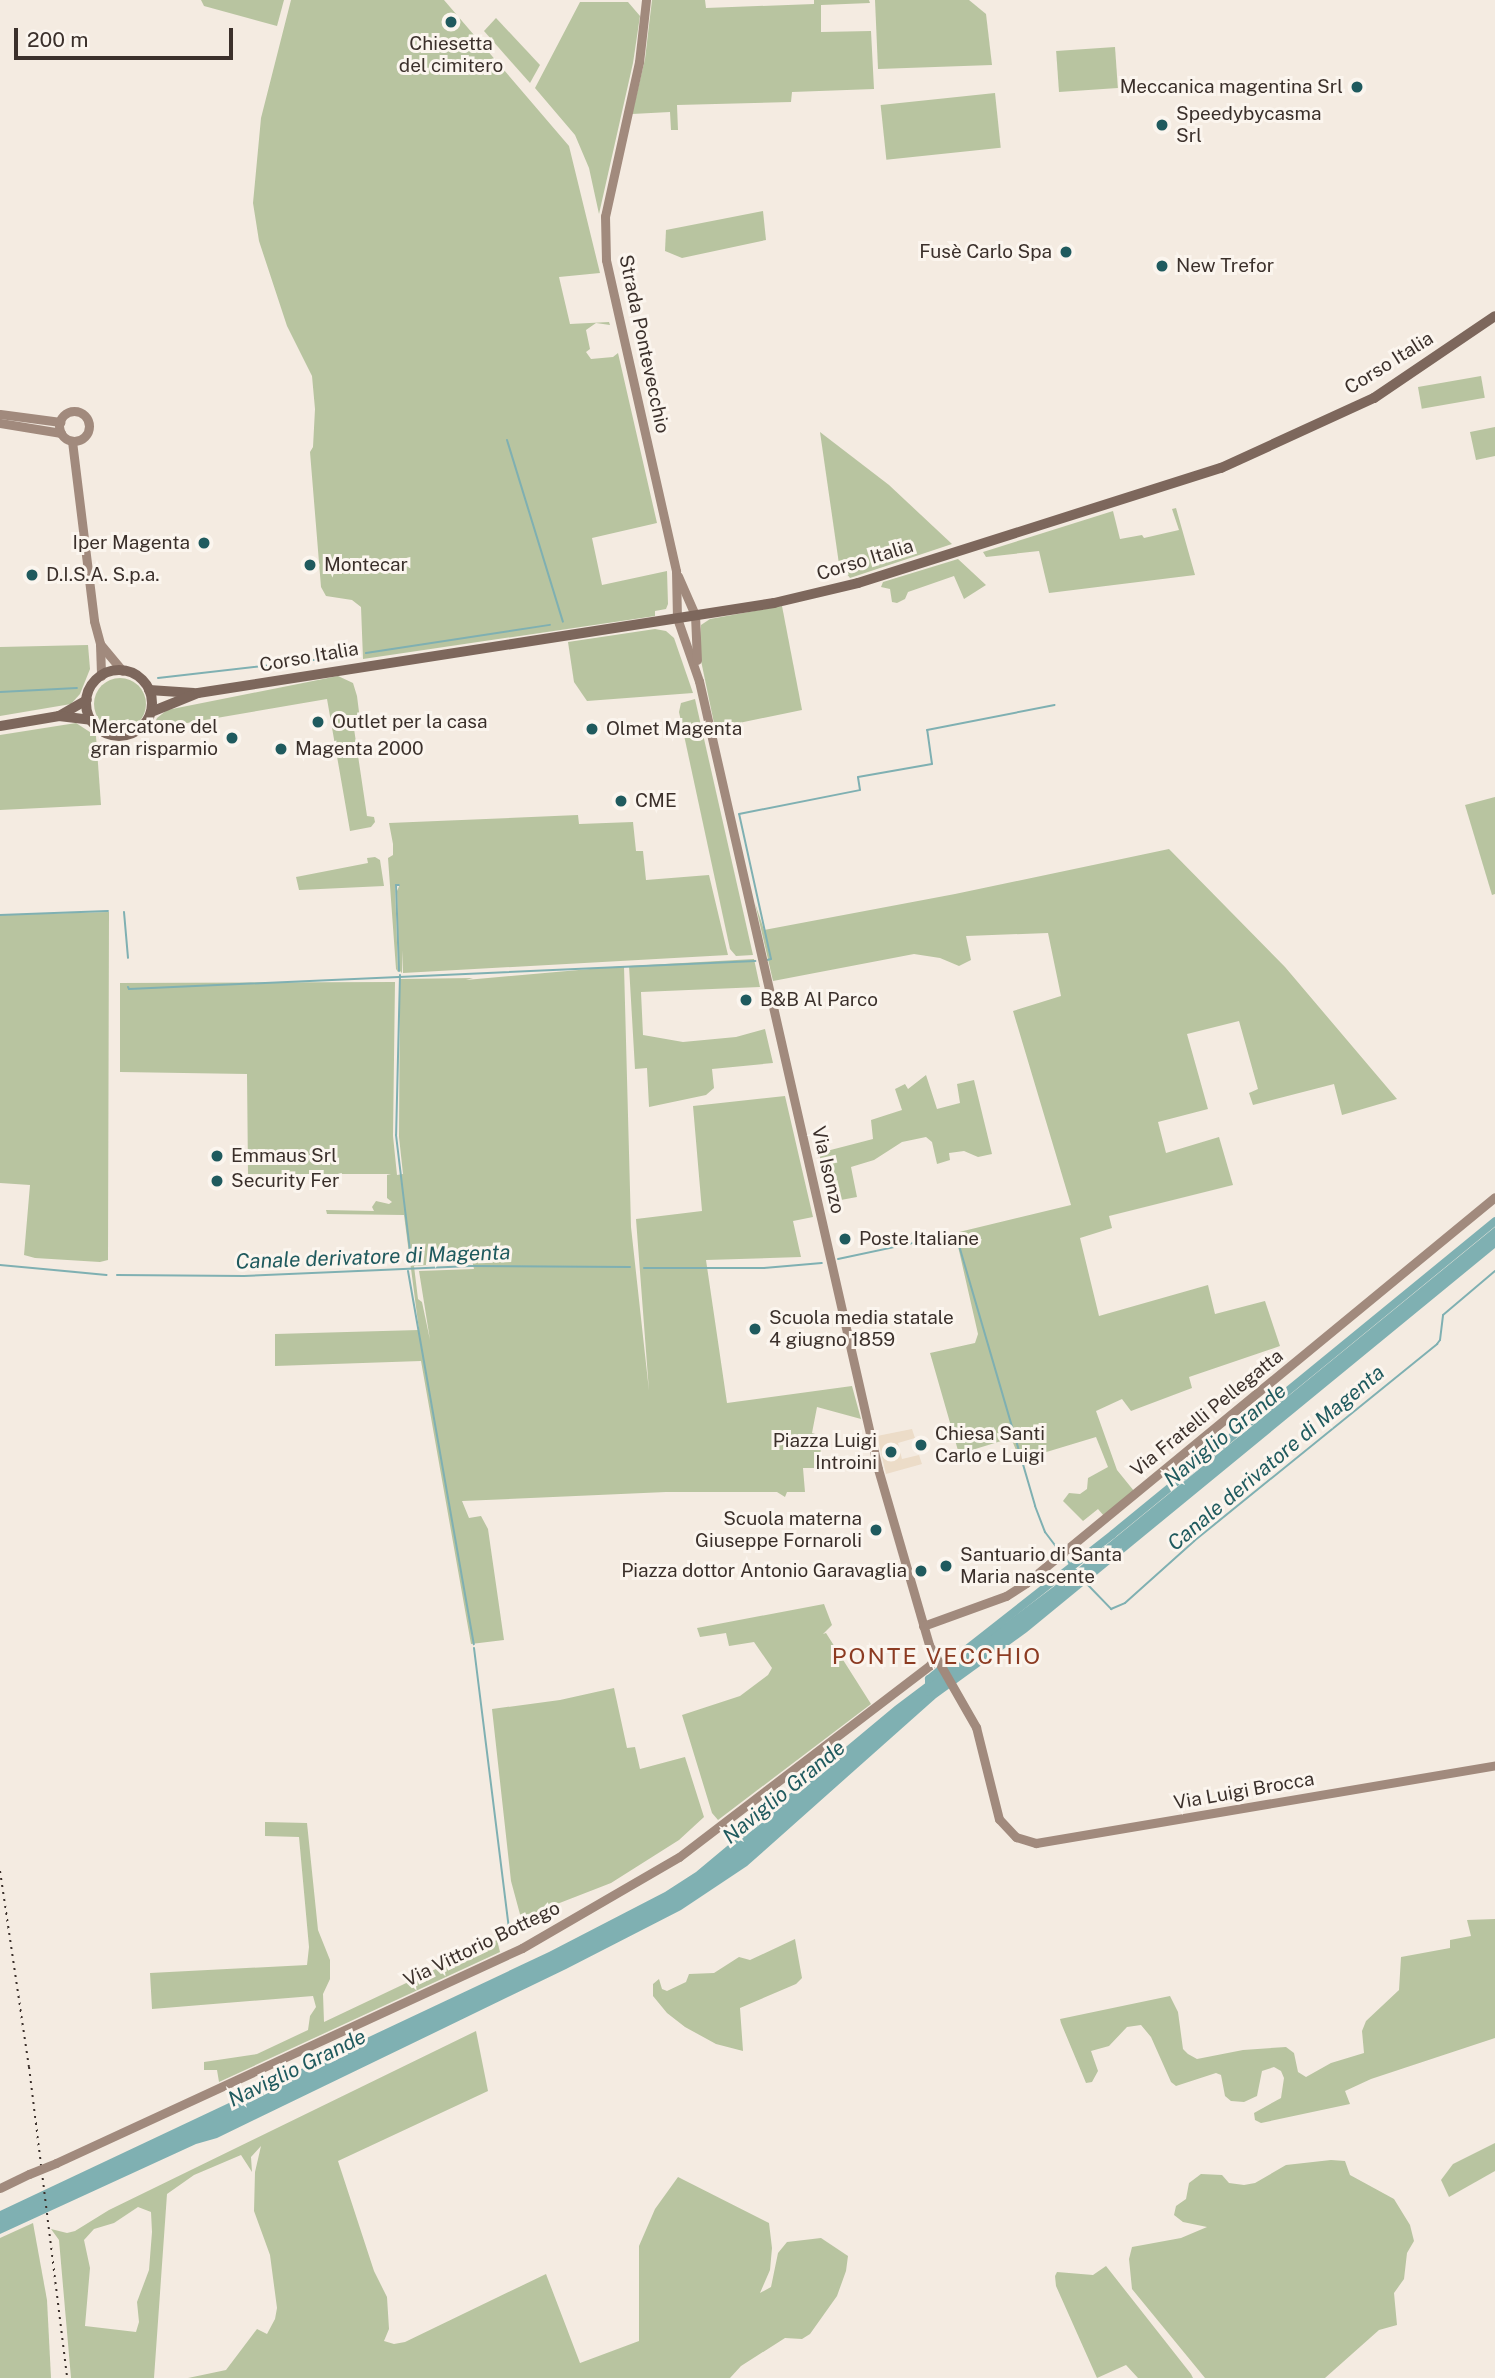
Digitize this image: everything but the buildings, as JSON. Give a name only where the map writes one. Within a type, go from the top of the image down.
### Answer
[{"type":"main road","name":"Corso Italia","points":[[149,690],[198,693],[774,603],[858,583],[1221,468],[1374,398],[1495,316]]},
{"type":"main road","points":[[0,726],[59,716],[91,720],[105,733],[122,736],[142,727],[151,712],[149,690],[139,677],[123,671],[101,676],[90,689],[87,700],[91,720]]},
{"type":"main road","name":"Corso Italia","points":[[151,712],[198,693]]},
{"type":"main road","points":[[59,716],[87,700]]},
{"type":"street","name":"Strada Pontevecchio","points":[[646,0],[639,62],[608,199],[604,233],[606,260],[676,571],[695,615]]},
{"type":"street","points":[[61,433],[60,422],[65,414],[74,411],[85,417],[88,432],[83,438],[72,441]]},
{"type":"street","points":[[0,414],[60,422]]},
{"type":"street","points":[[0,423],[61,433],[72,441],[94,621],[100,644],[101,676]]},
{"type":"street","name":"Strada Pontevecchio","points":[[676,571],[677,618]]},
{"type":"street","name":"Via Isonzo","points":[[695,615],[699,681]]},
{"type":"street","name":"Via Isonzo","points":[[677,618],[699,681],[878,1469],[923,1626],[938,1662],[976,1727],[990,1787],[1003,1826]]},
{"type":"street","points":[[100,644],[123,671]]},
{"type":"street","name":"Via Fratelli Pellegatta","points":[[923,1626],[1006,1596],[1026,1583],[1495,1197]]},
{"type":"street","name":"Via Vittorio Bottego","points":[[0,2188],[534,1941],[679,1857],[930,1665],[938,1662]]},
{"type":"street","name":"Via Luigi Brocca","points":[[1003,1826],[1026,1842],[1055,1841],[1495,1766]]},
{"type":"green space","points":[[201,0],[284,0],[277,26],[204,6]]},
{"type":"green space","points":[[291,0],[444,0],[569,146],[600,273],[559,277],[570,324],[609,322],[610,325],[596,323],[586,330],[590,349],[586,352],[591,359],[613,357],[618,353],[657,523],[592,538],[602,585],[667,571],[668,604],[666,609],[655,611],[655,616],[363,659],[361,607],[352,600],[326,596],[321,587],[310,452],[313,447],[315,409],[312,376],[287,326],[259,241],[253,203],[261,118]]},
{"type":"green space","points":[[652,0],[705,0],[706,8],[814,4],[814,0],[869,0],[870,3],[821,5],[821,32],[871,31],[874,89],[792,92],[791,102],[677,105],[678,130],[671,130],[670,112],[632,114],[645,59]]},
{"type":"green space","points":[[875,0],[969,0],[986,14],[992,65],[878,69]]},
{"type":"green space","points":[[580,2],[628,2],[640,16],[633,63],[599,214],[589,168],[575,135],[535,88]]},
{"type":"green space","points":[[496,18],[540,65],[530,83],[484,31]]},
{"type":"green space","points":[[1115,47],[1118,88],[1059,92],[1056,51]]},
{"type":"green space","points":[[995,93],[1001,148],[886,160],[881,105]]},
{"type":"green space","points":[[763,211],[766,240],[682,258],[665,251],[666,230]]},
{"type":"green space","points":[[1481,376],[1485,398],[1422,409],[1418,387]]},
{"type":"green space","points":[[1495,427],[1495,456],[1476,460],[1470,432]]},
{"type":"green space","points":[[820,432],[889,485],[952,544],[850,578],[839,564]]},
{"type":"green space","points":[[1176,508],[1195,575],[1049,593],[1039,551],[986,557],[983,552],[1113,511],[1120,539],[1142,535],[1144,538],[1179,530],[1172,509]]},
{"type":"green space","points":[[958,559],[986,585],[964,599],[954,576],[908,592],[905,599],[897,603],[892,602],[890,589],[881,587],[883,582]]},
{"type":"green space","points":[[782,606],[802,710],[715,728],[699,651],[701,625],[710,619]]},
{"type":"green space","points":[[655,629],[666,631],[674,638],[693,693],[587,701],[574,682],[568,642]]},
{"type":"green space","points":[[88,645],[90,669],[80,694],[71,704],[0,716],[0,647]]},
{"type":"green space","points":[[338,676],[353,683],[357,696],[360,720],[353,722],[367,816],[374,817],[375,822],[371,827],[350,831],[327,699],[152,729],[157,718],[167,710]]},
{"type":"green space","points":[[120,678],[139,685],[146,704],[139,723],[120,730],[101,723],[94,704],[101,685]]},
{"type":"green space","points":[[695,699],[753,955],[736,956],[730,949],[679,712],[681,703]]},
{"type":"green space","points":[[76,723],[96,736],[101,805],[0,810],[0,735]]},
{"type":"green space","points":[[1495,797],[1495,894],[1492,895],[1465,805]]},
{"type":"green space","points":[[578,815],[579,824],[633,822],[636,851],[643,851],[646,880],[709,875],[728,955],[403,973],[402,950],[402,973],[399,970],[397,891],[400,884],[395,885],[398,972],[388,858],[393,855],[389,823]]},
{"type":"green space","points":[[1169,849],[1285,967],[1397,1099],[1342,1115],[1334,1084],[1253,1105],[1249,1093],[1258,1089],[1239,1021],[1187,1034],[1208,1109],[1158,1122],[1166,1153],[1219,1137],[1233,1185],[1109,1216],[1112,1228],[1080,1238],[1099,1316],[1208,1285],[1215,1314],[1265,1301],[1280,1346],[1189,1377],[1192,1388],[1131,1411],[1122,1399],[1096,1411],[1117,1470],[1134,1491],[1104,1516],[1098,1509],[1083,1521],[1063,1501],[1069,1493],[1080,1494],[1087,1489],[1088,1478],[1108,1467],[1096,1437],[1020,1460],[1011,1438],[959,1454],[930,1353],[975,1343],[978,1334],[955,1233],[1071,1205],[1013,1011],[1061,996],[1048,933],[966,936],[971,960],[959,966],[940,958],[914,954],[773,981],[755,903],[764,930],[955,894]]},
{"type":"green space","points":[[375,857],[380,860],[384,886],[299,890],[296,877],[368,863],[367,858]]},
{"type":"green space","points":[[109,912],[108,1260],[100,1262],[35,1258],[24,1255],[30,1185],[0,1183],[0,915]]},
{"type":"green space","points":[[754,959],[760,987],[641,992],[643,1035],[683,1042],[736,1037],[765,1029],[773,1063],[712,1069],[714,1088],[706,1095],[649,1107],[647,1068],[635,1069],[629,966]]},
{"type":"green space","points":[[624,966],[631,1227],[649,1391],[636,1219],[702,1211],[693,1106],[785,1096],[813,1217],[793,1221],[801,1257],[706,1260],[727,1403],[852,1386],[861,1419],[817,1407],[812,1433],[822,1436],[819,1468],[803,1468],[805,1492],[787,1492],[785,1497],[777,1492],[666,1492],[462,1501],[469,1518],[481,1516],[488,1529],[504,1640],[471,1644],[421,1361],[275,1366],[275,1334],[419,1330],[404,1215],[327,1214],[326,1210],[374,1211],[372,1207],[376,1201],[389,1204],[392,1202],[387,1198],[387,1175],[391,1174],[248,1174],[247,1074],[120,1072],[120,983],[395,982],[393,1136],[397,1175],[403,1174],[399,1137],[400,979],[473,978],[466,980]],"holes":[[[428,1260],[472,1260],[474,1269],[419,1271],[430,1340],[422,1302],[418,1299],[414,1266],[472,1262]]]},
{"type":"green space","points":[[926,1075],[937,1109],[960,1103],[957,1084],[974,1080],[992,1154],[978,1157],[964,1151],[949,1153],[950,1160],[937,1164],[932,1142],[926,1137],[902,1142],[874,1160],[851,1167],[857,1197],[830,1202],[819,1153],[873,1139],[871,1120],[902,1110],[895,1089],[905,1084],[908,1089]]},
{"type":"green space","points":[[824,1604],[832,1625],[823,1634],[826,1633],[871,1704],[718,1820],[712,1813],[682,1715],[740,1696],[768,1675],[772,1668],[754,1642],[729,1646],[726,1633],[700,1637],[697,1628]]},
{"type":"green space","points":[[614,1688],[627,1748],[635,1747],[640,1769],[685,1757],[704,1817],[679,1840],[611,1883],[521,1918],[511,1881],[492,1709],[560,1700]]},
{"type":"green space","points":[[265,1822],[307,1823],[318,1930],[330,1960],[330,1979],[323,1994],[324,2022],[497,1940],[500,1952],[219,2082],[217,2070],[204,2070],[204,2062],[257,2054],[308,2030],[310,2016],[316,2007],[313,1996],[152,2009],[150,1973],[307,1965],[309,1947],[299,1837],[265,1836]]},
{"type":"green space","points":[[1495,1919],[1495,2038],[1371,2079],[1345,2091],[1350,2104],[1261,2123],[1255,2120],[1254,2113],[1281,2098],[1284,2078],[1281,2071],[1274,2067],[1262,2071],[1257,2096],[1244,2102],[1231,2101],[1225,2096],[1221,2075],[1216,2073],[1176,2086],[1171,2082],[1151,2037],[1141,2025],[1127,2027],[1109,2046],[1091,2051],[1098,2071],[1092,2082],[1086,2083],[1060,2019],[1170,1996],[1178,2012],[1183,2049],[1188,2054],[1197,2059],[1243,2050],[1286,2047],[1294,2053],[1298,2072],[1306,2077],[1331,2063],[1364,2053],[1362,2031],[1366,2021],[1399,1990],[1401,1957],[1450,1948],[1450,1940],[1471,1936],[1467,1920]]},
{"type":"green space","points":[[795,1939],[802,1978],[796,1984],[740,2008],[743,2051],[716,2044],[685,2027],[667,2013],[653,1996],[653,1984],[659,1979],[662,1989],[667,1991],[686,1982],[689,1974],[714,1973],[739,1957],[750,1960]]},
{"type":"green space","points":[[476,2031],[488,2091],[338,2161],[374,2271],[387,2297],[389,2329],[384,2341],[394,2344],[405,2342],[546,2274],[580,2363],[639,2341],[639,2246],[655,2209],[678,2177],[769,2223],[772,2248],[770,2270],[760,2293],[771,2287],[778,2253],[787,2242],[821,2238],[848,2256],[837,2296],[810,2334],[802,2339],[785,2338],[741,2366],[730,2378],[188,2378],[226,2370],[257,2329],[267,2334],[275,2319],[277,2308],[270,2255],[254,2211],[255,2172],[261,2146],[251,2157],[252,2172],[241,2155],[194,2175],[167,2194],[154,2378],[71,2378],[59,2240],[51,2229],[67,2233],[75,2231],[109,2210]],"holes":[[[138,2207],[151,2212],[149,2270],[137,2302],[139,2322],[136,2332],[85,2326],[90,2268],[84,2240],[94,2229],[114,2223]]]},
{"type":"green space","points":[[1495,2143],[1495,2171],[1449,2197],[1441,2180],[1453,2164]]},
{"type":"green space","points":[[1345,2161],[1350,2175],[1394,2199],[1410,2225],[1414,2241],[1407,2253],[1404,2279],[1394,2293],[1397,2325],[1379,2330],[1325,2378],[1205,2378],[1132,2289],[1129,2259],[1132,2247],[1181,2238],[1207,2227],[1183,2222],[1174,2215],[1176,2206],[1186,2199],[1189,2183],[1201,2174],[1222,2175],[1229,2183],[1244,2185],[1255,2183],[1286,2165]]},
{"type":"green space","points":[[33,2223],[47,2300],[51,2378],[0,2378],[0,2238]]},
{"type":"green space","points":[[1106,2266],[1193,2378],[1138,2378],[1126,2365],[1097,2378],[1056,2286],[1055,2276],[1057,2272],[1093,2275]]},
{"type":"shaded area","name":"Piazza Luigi Introini","points":[[912,1429],[915,1438],[898,1443],[902,1459],[919,1455],[922,1464],[886,1474],[877,1436]]},
{"type":"water","points":[[1495,1227],[1495,1248],[1027,1632],[936,1698],[747,1866],[681,1910],[566,1969],[217,2138],[196,2144],[0,2234],[0,2211],[549,1952],[665,1892],[696,1872],[895,1706],[1077,1569]]},
{"type":"waterway","points":[[507,440],[563,622]]},
{"type":"waterway","points":[[366,653],[550,625]]},
{"type":"waterway","points":[[158,678],[356,655]]},
{"type":"waterway","points":[[0,692],[77,688]]},
{"type":"waterway","points":[[767,960],[771,959],[739,814],[860,790],[858,777],[932,764],[927,730],[1055,705]]},
{"type":"waterway","points":[[399,885],[396,885],[399,971]]},
{"type":"waterway","points":[[0,915],[108,911]]},
{"type":"waterway","points":[[124,912],[128,958]]},
{"type":"waterway","points":[[128,987],[755,961]]},
{"type":"waterway","points":[[400,975],[396,1135],[410,1250]]},
{"type":"waterway","name":"Naviglio Grande","points":[[929,1692],[929,1679],[1113,1534],[1495,1221]]},
{"type":"waterway","name":"Canale derivatore di Magenta","points":[[838,1259],[946,1236],[958,1242],[1035,1506],[1045,1532],[1058,1549]]},
{"type":"waterway","name":"Canale derivatore di Magenta","points":[[644,1268],[764,1268],[822,1263]]},
{"type":"waterway","name":"Canale derivatore di Magenta","points":[[0,1265],[107,1275]]},
{"type":"waterway","name":"Canale derivatore di Magenta","points":[[117,1275],[244,1276],[471,1266],[630,1267]]},
{"type":"waterway","points":[[408,1271],[474,1644]]},
{"type":"waterway","name":"Canale derivatore di Magenta","points":[[1087,1584],[1111,1609],[1125,1603],[1194,1541],[1437,1344],[1440,1340],[1443,1315],[1495,1271]]},
{"type":"waterway","name":"Canale derivatore di Magenta","points":[[1064,1557],[1077,1572]]},
{"type":"waterway","points":[[474,1648],[509,1931]]},
{"type":"railway","points":[[0,1871],[29,2067],[67,2378]]},
{"type":"place","name":"Chiesetta del cimitero","points":[[451,22]]},
{"type":"place","name":"Meccanica magentina Srl","points":[[1357,87]]},
{"type":"place","name":"Speedybycasma Srl","points":[[1162,125]]},
{"type":"place","name":"Fusè Carlo Spa","points":[[1066,252]]},
{"type":"place","name":"New Trefor","points":[[1162,266]]},
{"type":"place","name":"Iper Magenta","points":[[204,543]]},
{"type":"place","name":"Montecar","points":[[310,565]]},
{"type":"place","name":"D.I.S.A. S.p.a.","points":[[32,575]]},
{"type":"place","name":"Outlet per la casa","points":[[318,722]]},
{"type":"place","name":"Olmet Magenta","points":[[592,729]]},
{"type":"place","name":"Mercatone del gran risparmio","points":[[232,738]]},
{"type":"place","name":"Magenta 2000","points":[[281,749]]},
{"type":"place","name":"CME","points":[[621,801]]},
{"type":"place","name":"B&B Al Parco","points":[[746,1000]]},
{"type":"place","name":"Emmaus Srl","points":[[217,1156]]},
{"type":"place","name":"Security Fer","points":[[217,1181]]},
{"type":"place","name":"Poste Italiane","points":[[845,1239]]},
{"type":"place","name":"Scuola media statale 4 giugno 1859","points":[[755,1329]]},
{"type":"place","name":"Chiesa Santi Carlo e Luigi","points":[[921,1445]]},
{"type":"place","name":"Piazza Luigi Introini","points":[[891,1452]]},
{"type":"place","name":"Scuola materna Giuseppe Fornaroli","points":[[876,1530]]},
{"type":"place","name":"Santuario di Santa Maria nascente","points":[[946,1566]]},
{"type":"place","name":"Piazza dottor Antonio Garavaglia","points":[[921,1571]]},
{"type":"district","name":"PONTE VECCHIO","points":[[937,1656]]}]
